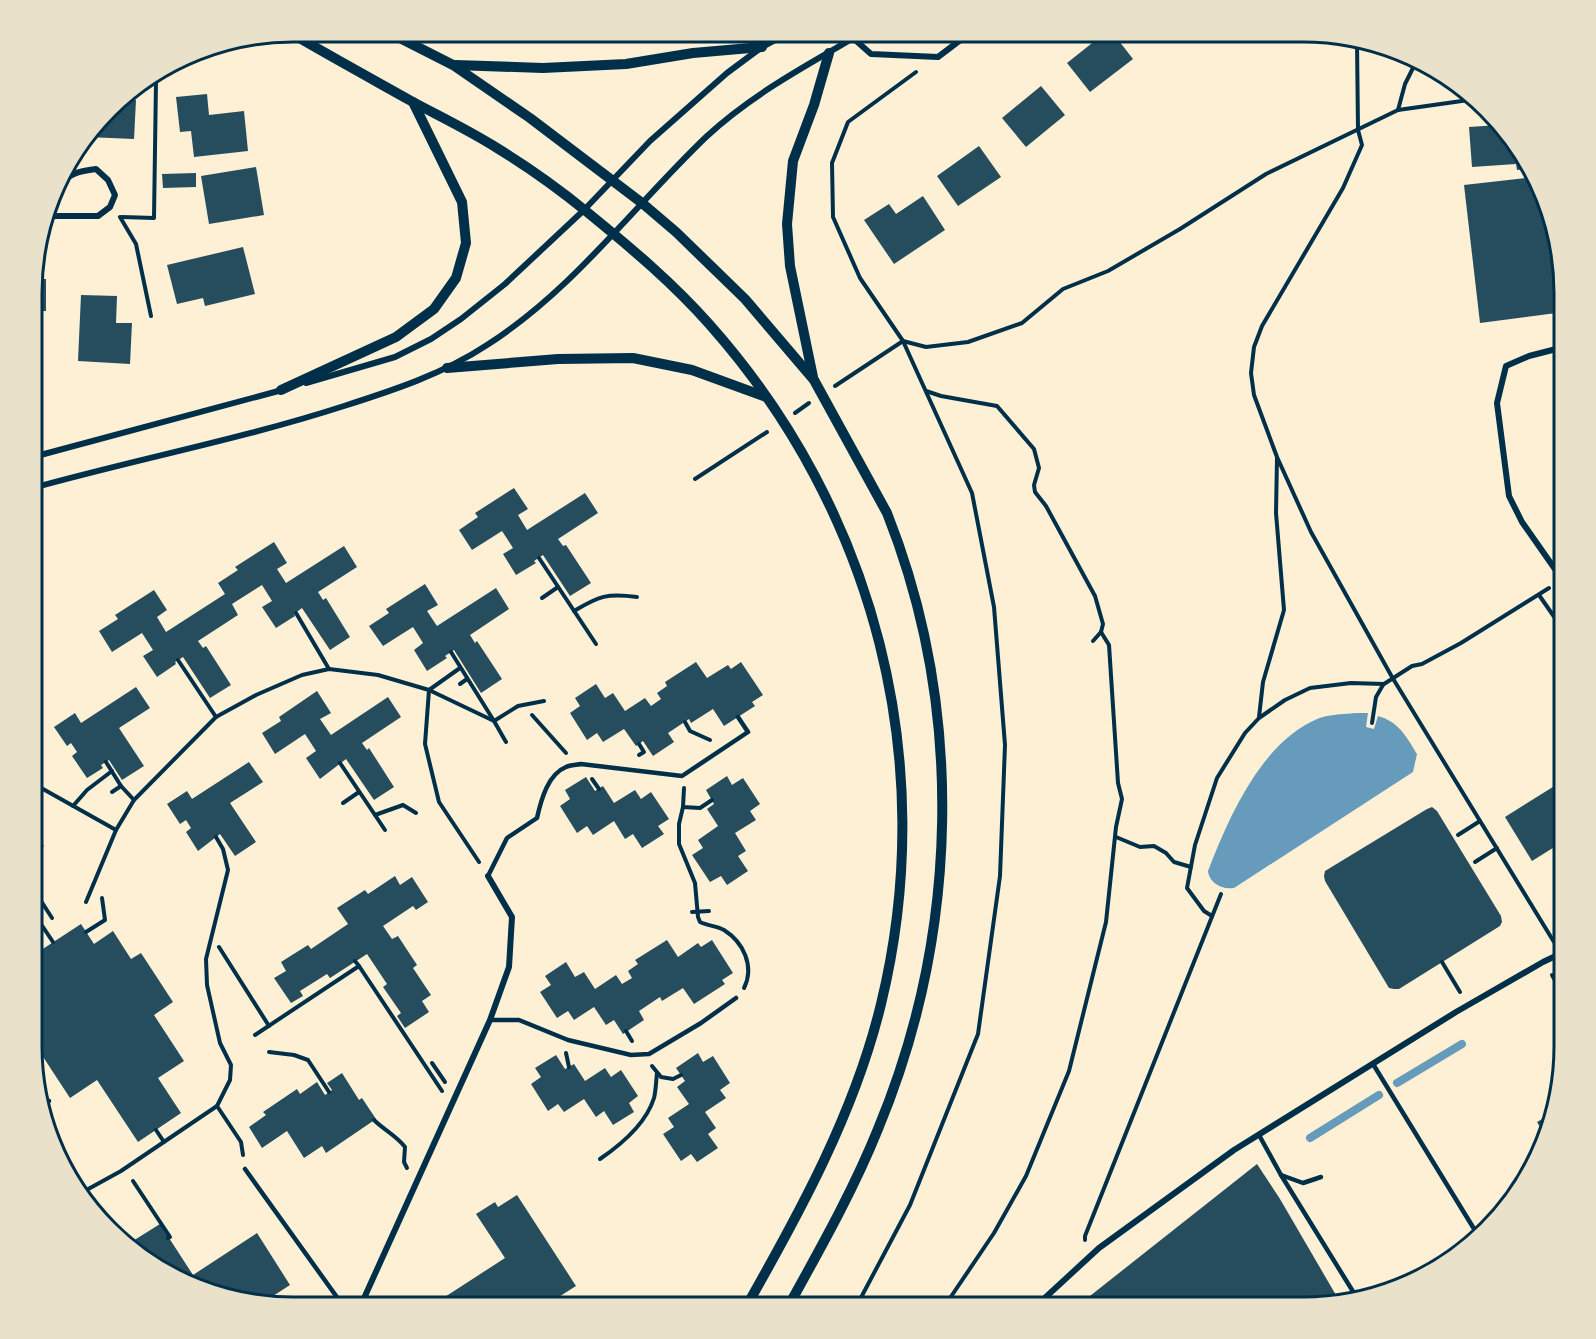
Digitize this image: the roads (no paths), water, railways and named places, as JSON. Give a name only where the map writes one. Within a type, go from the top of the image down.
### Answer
[{"type":"street","points":[[307,42],[496,147],[584,210],[662,277],[708,322],[767,397],[828,501],[853,557],[878,635],[891,692],[902,794],[901,885],[880,1006],[865,1058],[816,1178],[752,1297]]},
{"type":"street","points":[[408,42],[453,65],[530,118],[613,180],[676,232],[745,299],[813,380],[887,513],[896,535],[928,644],[938,709],[941,753],[941,843],[936,912],[918,1010],[878,1129],[840,1212],[793,1297]]},
{"type":"street","points":[[42,455],[395,357],[431,339],[461,319],[505,284],[584,210],[650,141],[727,73],[771,42]]},
{"type":"street","points":[[42,486],[295,422],[400,388],[447,369],[514,327],[584,265],[707,136],[757,95],[847,42]]},
{"type":"street","points":[[858,42],[872,54],[938,57],[958,42]]},
{"type":"street","points":[[453,65],[543,68],[626,64],[693,53],[762,47]]},
{"type":"street","points":[[813,380],[790,266],[787,224],[793,161],[814,105],[829,53]]},
{"type":"street","points":[[282,390],[396,337],[434,309],[456,278],[466,243],[462,202],[413,102]]},
{"type":"street","points":[[54,216],[98,216],[110,207],[115,195],[108,180],[96,169],[73,174]]},
{"type":"street","points":[[1554,350],[1529,356],[1506,366],[1497,403],[1509,496],[1522,522],[1554,568]]},
{"type":"street","points":[[447,369],[558,359],[633,358],[693,370],[767,397]]},
{"type":"street","points":[[365,1297],[490,1020],[509,967],[512,917],[488,876]]},
{"type":"street","points":[[1046,1297],[1099,1248],[1259,1134],[1468,1005],[1554,957]]},
{"type":"lane","points":[[488,876],[507,838],[537,818],[541,799],[554,776],[566,767],[581,764],[682,776],[748,732],[738,717]]},
{"type":"lane","points":[[490,1020],[519,1020],[568,1040],[631,1055],[649,1054],[701,1023],[738,996]]},
{"type":"lane","points":[[1373,1064],[1474,1229]]},
{"type":"lane","points":[[1259,1134],[1281,1175],[1353,1292]]},
{"type":"lane","points":[[245,1169],[337,1297]]},
{"type":"lane","points":[[1281,1175],[1303,1183],[1321,1177]]},
{"type":"water","points":[[1368,713],[1366,727],[1374,729],[1378,716],[1401,730],[1417,754],[1413,772],[1234,888],[1221,887],[1214,882],[1208,871],[1216,850],[1237,806],[1263,763],[1297,730],[1317,719]]},
{"type":"waterway","points":[[1397,1083],[1462,1044]]},
{"type":"waterway","points":[[1310,1138],[1379,1095]]}]
